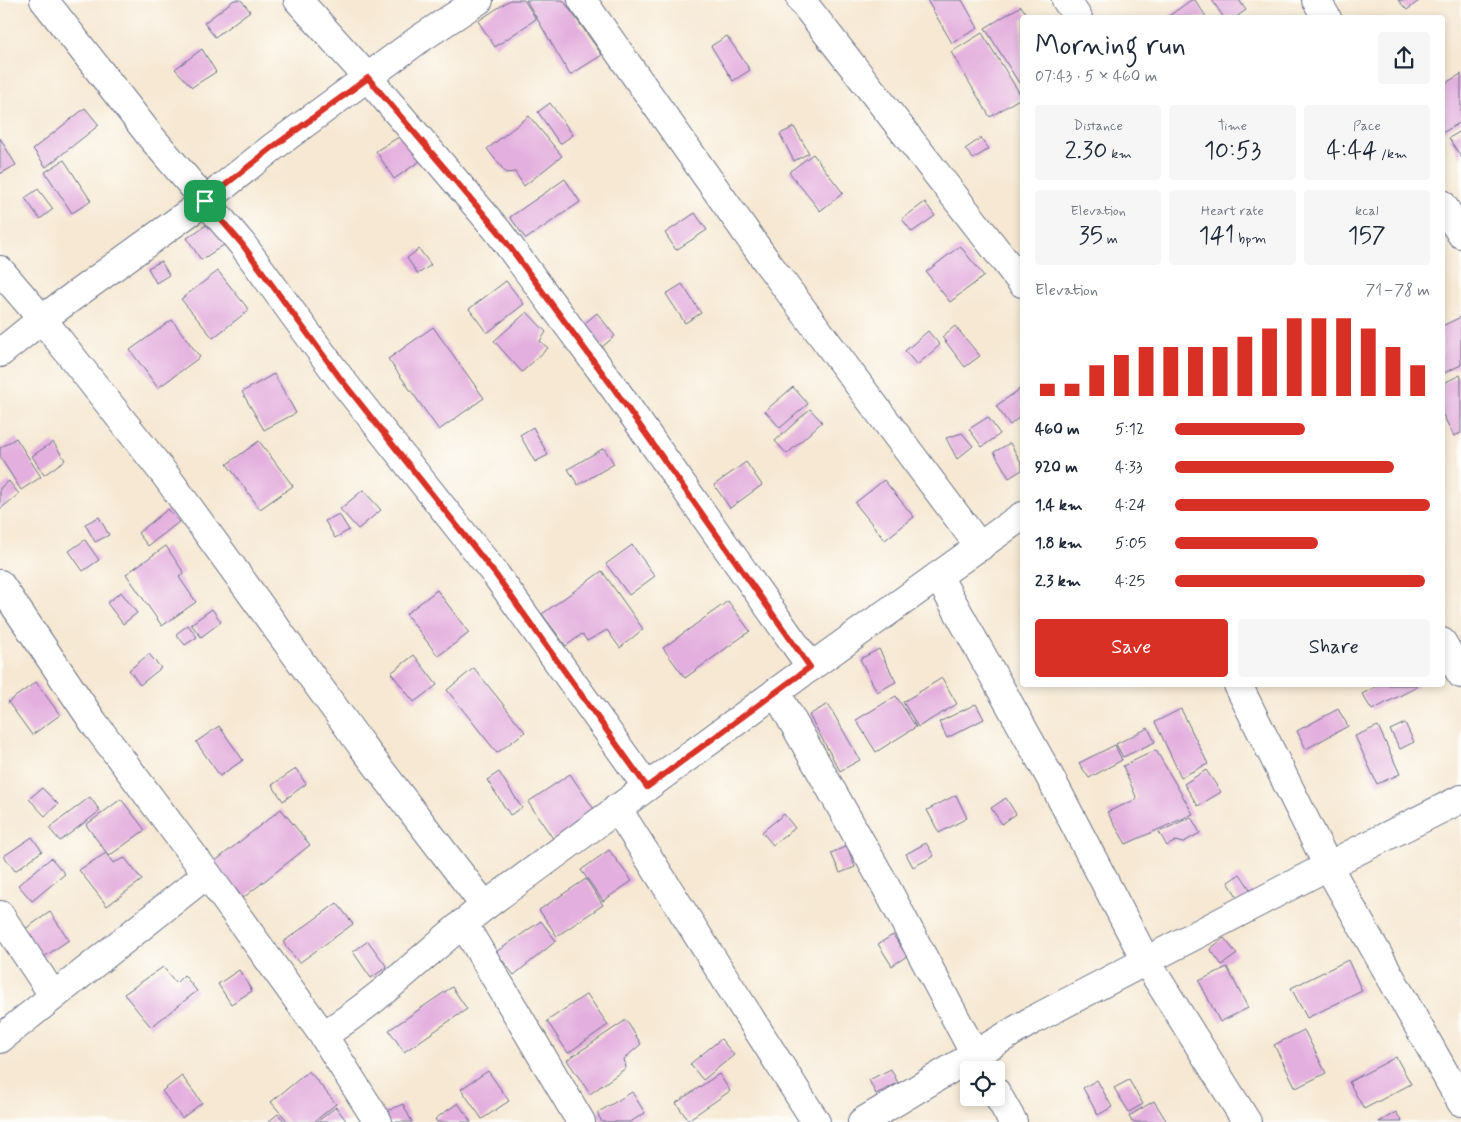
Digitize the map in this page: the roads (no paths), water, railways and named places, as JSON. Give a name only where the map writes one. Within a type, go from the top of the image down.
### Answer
[{"type":"street","points":[[44,0],[151,137],[242,244],[340,378],[496,575],[647,787]]},
{"type":"street","points":[[298,0],[368,78],[498,231],[612,386],[810,667]]},
{"type":"street","points":[[0,353],[42,319],[205,201],[273,147],[418,40],[479,0]]},
{"type":"street","points":[[582,0],[767,262],[980,546]]},
{"type":"street","points":[[801,0],[1020,280]]},
{"type":"street","points":[[1066,0],[1076,15]]},
{"type":"street","points":[[1316,0],[1325,15]]},
{"type":"street","points":[[0,270],[42,319],[166,476],[362,746],[485,906]]},
{"type":"street","points":[[323,1035],[344,1023],[396,981],[462,923],[810,667],[1020,517]]},
{"type":"street","points":[[938,576],[1051,779],[1146,961],[1247,1122]]},
{"type":"street","points":[[0,584],[94,723],[207,874],[323,1035],[378,1122]]},
{"type":"street","points":[[1445,647],[1461,674]]},
{"type":"street","points":[[1239,687],[1328,866],[1461,1102]]},
{"type":"street","points":[[776,692],[885,885],[978,1061]]},
{"type":"street","points":[[980,1061],[1031,1021],[1461,799]]},
{"type":"street","points":[[617,808],[816,1122]]},
{"type":"street","points":[[0,1039],[207,874]]},
{"type":"street","points":[[0,915],[53,995]]},
{"type":"street","points":[[462,923],[581,1122]]},
{"type":"street","points":[[862,1122],[960,1072]]},
{"type":"street","points":[[1004,1106],[1014,1122]]}]
